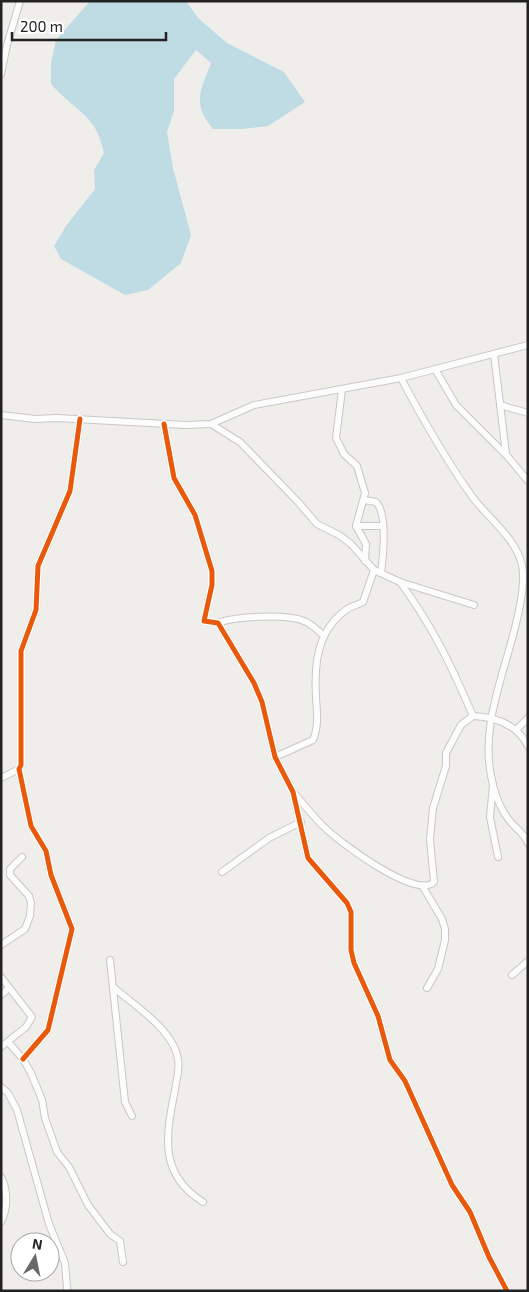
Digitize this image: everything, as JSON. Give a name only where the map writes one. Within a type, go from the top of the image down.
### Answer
[{"type":"street","points":[[1,74],[2,58],[20,1]]},
{"type":"street","points":[[1,414],[35,420],[80,419],[164,424],[211,424],[254,405],[401,378],[528,345]]},
{"type":"street","points":[[494,354],[506,454]]},
{"type":"street","points":[[435,370],[456,405],[506,454],[528,481]]},
{"type":"street","points":[[401,378],[425,424],[460,478],[477,504],[504,532],[522,564],[523,587],[516,627],[498,683],[491,717],[490,760],[493,784],[490,817],[498,857]]},
{"type":"street","points":[[342,390],[336,438],[344,454],[357,466],[365,493],[356,526],[366,544],[365,561]]},
{"type":"street","points":[[500,405],[528,413]]},
{"type":"street","points":[[23,1059],[48,1030],[72,929],[50,876],[46,851],[31,826],[19,769],[21,765],[21,651],[36,610],[38,566],[70,491],[80,419]]},
{"type":"street","points":[[164,424],[174,478],[195,515],[200,539],[211,567],[212,585],[204,621],[218,623],[242,617],[298,619],[313,626],[323,635]]},
{"type":"street","points":[[211,424],[240,442],[299,503],[316,524],[345,540],[374,570],[400,582],[474,605]]},
{"type":"street","points":[[364,500],[379,504],[383,526],[381,573]]},
{"type":"street","points":[[356,526],[383,526]]},
{"type":"street","points":[[275,757],[310,742],[315,734],[317,717],[316,660],[323,635],[345,611],[364,602],[374,570]]},
{"type":"street","points":[[400,582],[418,607],[447,655],[473,716]]},
{"type":"street","points":[[218,623],[254,684],[262,702],[275,757],[293,792],[308,858],[347,903],[351,918],[351,950],[354,963],[378,1016],[390,1060],[405,1081],[452,1185],[470,1212],[489,1257],[507,1291]]},
{"type":"street","points":[[293,792],[322,826],[351,850],[403,880],[423,887],[430,886],[434,882],[430,824],[446,766],[446,753],[461,725],[473,716],[491,717],[517,729],[528,746]]},
{"type":"street","points":[[517,729],[528,718]]},
{"type":"street","points":[[1,778],[19,769]]},
{"type":"street","points":[[493,784],[503,812],[528,843]]},
{"type":"street","points":[[222,872],[269,838],[301,822]]},
{"type":"street","points":[[1,945],[25,929],[30,916],[32,903],[29,896],[10,875],[10,869],[22,857]]},
{"type":"street","points":[[423,887],[442,918],[446,940],[438,969],[426,988]]},
{"type":"street","points":[[110,960],[125,1102],[132,1116]]},
{"type":"street","points":[[512,975],[528,960]]},
{"type":"street","points":[[1,977],[32,1018],[26,1027],[1,1047]]},
{"type":"street","points":[[113,987],[166,1032],[173,1045],[178,1060],[178,1067],[166,1140],[172,1169],[189,1193],[203,1202]]},
{"type":"street","points":[[1,995],[9,988]]},
{"type":"street","points":[[8,1042],[23,1059],[42,1100],[45,1118],[57,1152],[69,1167],[83,1199],[110,1234],[120,1241],[123,1262]]},
{"type":"street","points":[[1,1087],[8,1093],[17,1110],[49,1224],[64,1263],[66,1288]]},
{"type":"street","points":[[1,1176],[6,1201],[6,1212],[1,1222]]},
{"type":"water","points":[[90,1],[186,1],[198,18],[227,43],[284,72],[305,102],[268,126],[242,129],[213,129],[206,120],[200,104],[201,89],[211,63],[196,50],[174,79],[174,111],[167,132],[173,168],[191,235],[181,263],[148,290],[125,295],[61,259],[54,246],[66,226],[95,189],[94,170],[104,153],[96,129],[90,121],[51,84],[51,63],[56,40]]},
{"type":"cycle path","points":[[23,1059],[48,1030],[72,929],[51,875],[46,851],[31,826],[19,769],[21,765],[21,651],[36,610],[38,566],[70,491],[80,419]]},
{"type":"cycle path","points":[[164,424],[174,478],[195,515],[212,571],[212,585],[204,621],[218,623],[254,683],[262,702],[275,757],[293,792],[308,858],[347,903],[351,912],[351,950],[354,963],[378,1016],[390,1060],[405,1081],[452,1185],[470,1212],[489,1257],[507,1291]]}]
